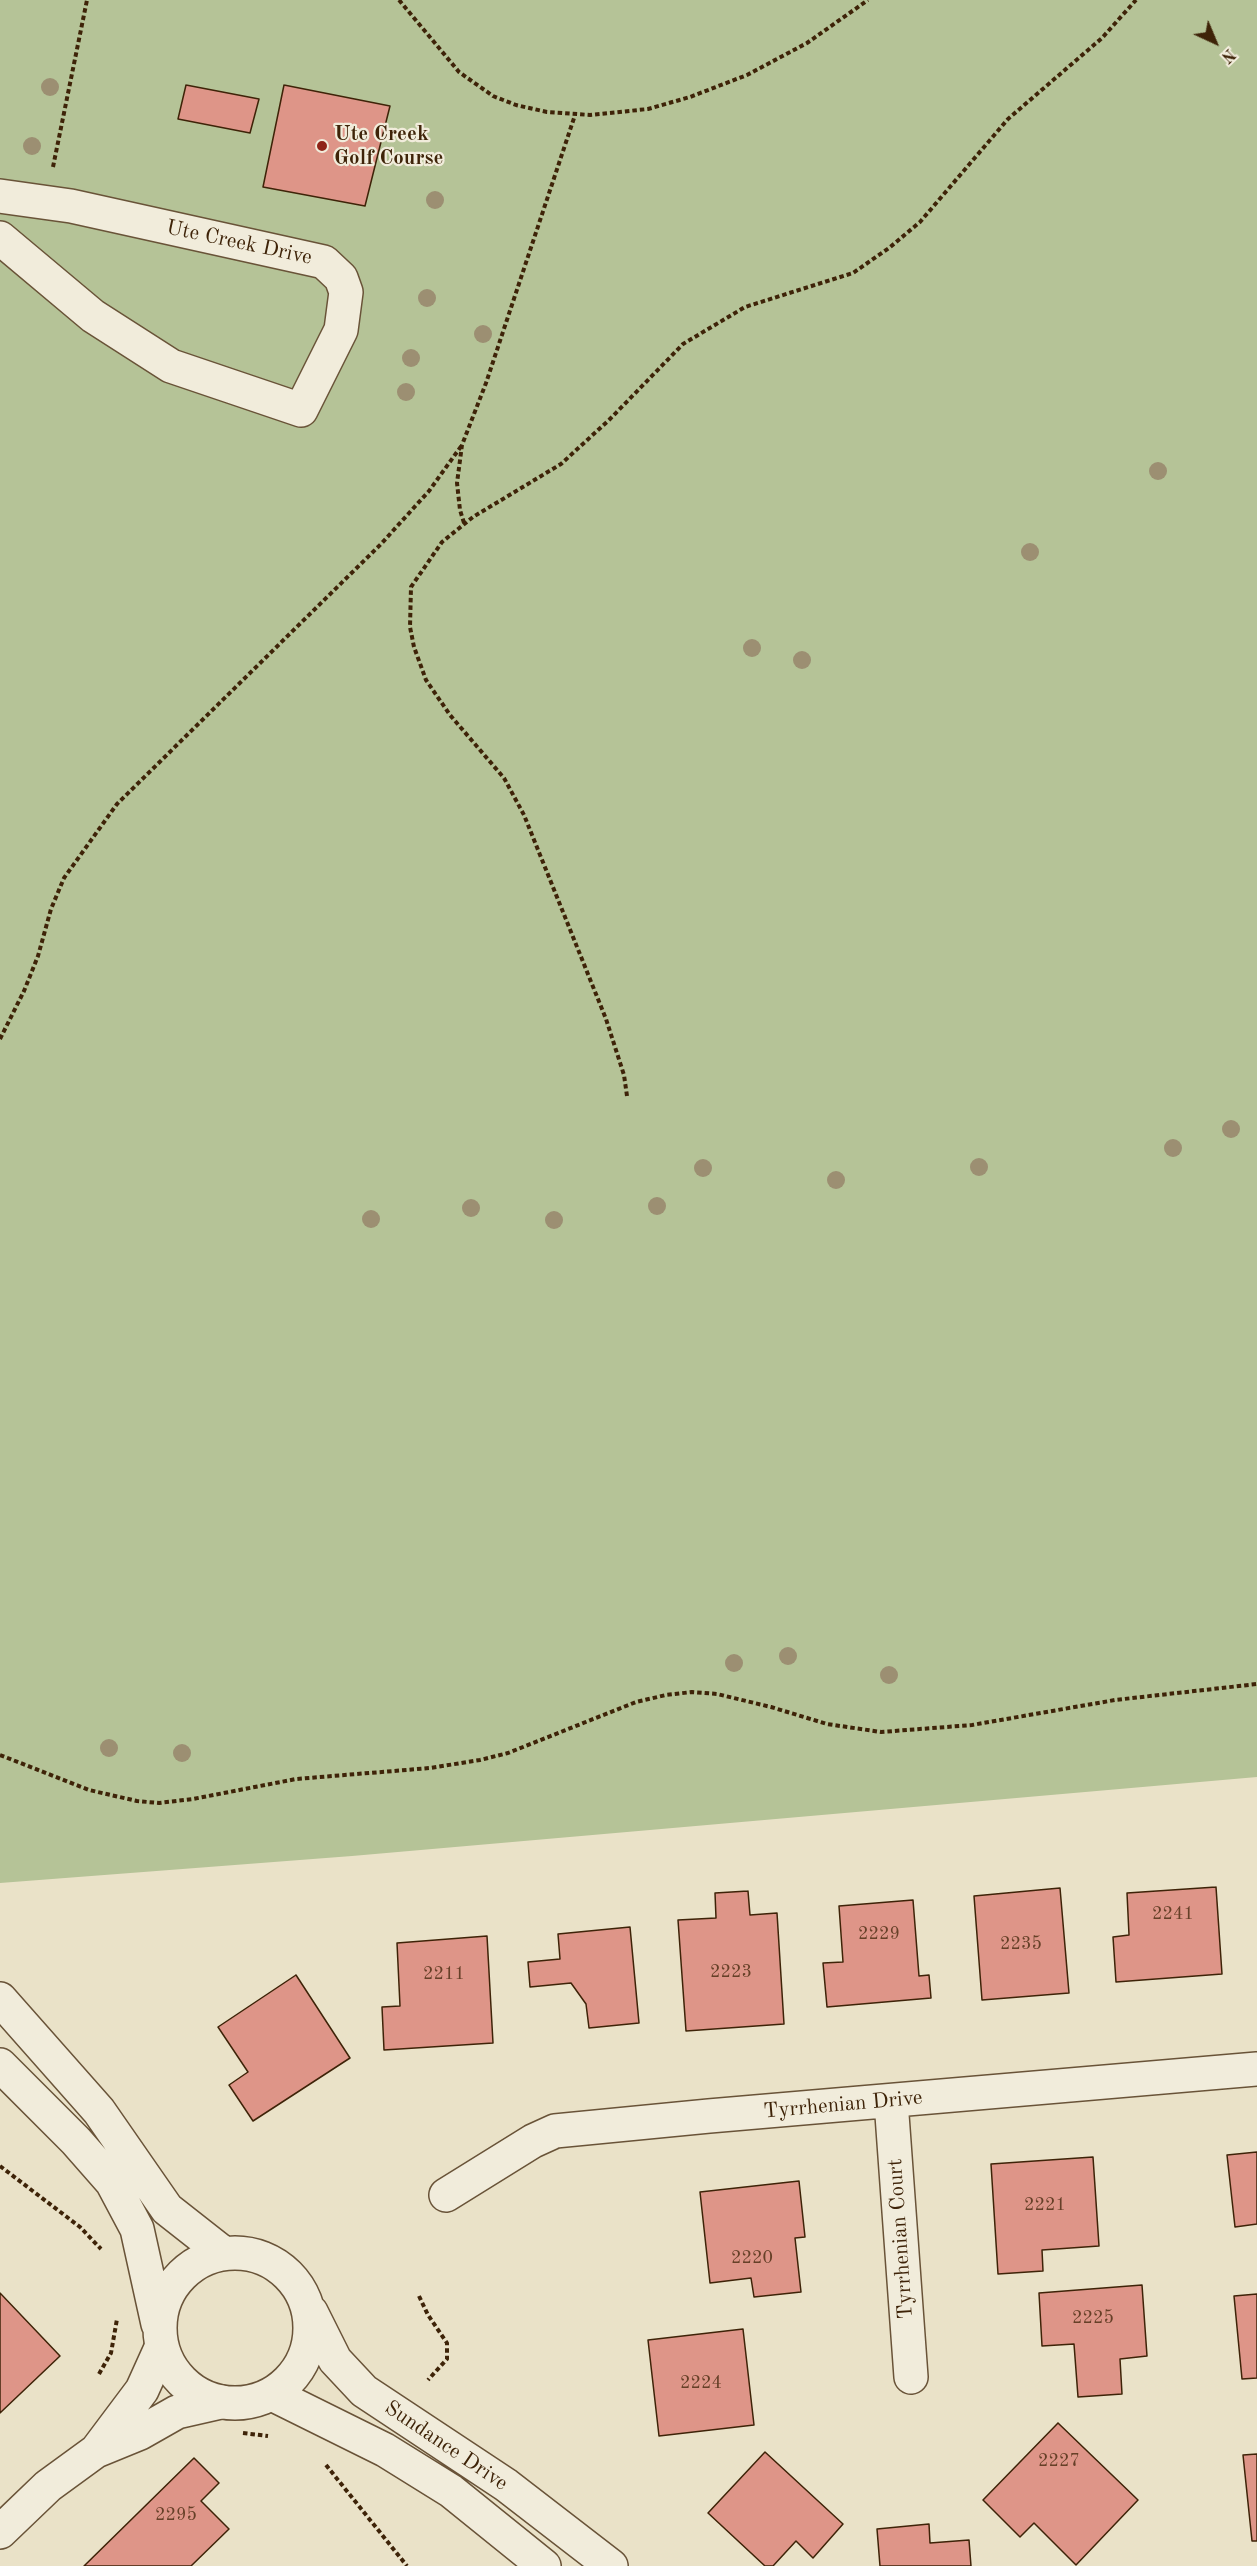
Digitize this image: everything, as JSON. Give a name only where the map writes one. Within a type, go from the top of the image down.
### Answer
[{"type":"street","name":"Ute Creek Drive","points":[[0,196],[45,202],[324,262],[335,270],[346,292],[341,330],[301,410],[171,366],[93,316],[0,238]]},
{"type":"street","points":[[0,1999],[99,2111],[166,2210],[223,2253]]},
{"type":"street","points":[[0,2065],[76,2141],[112,2182],[137,2229],[160,2337],[170,2367],[183,2383],[200,2396],[220,2402],[247,2403],[272,2394],[289,2381],[302,2364],[309,2344],[310,2323],[306,2302],[293,2280],[273,2263],[249,2254],[223,2253],[198,2262],[178,2279],[164,2301],[160,2337],[142,2390],[96,2451]]},
{"type":"street","name":"Tyrrhenian Drive","points":[[446,2195],[533,2141],[555,2131],[1257,2069]]},
{"type":"street","name":"Tyrrhenian Court","points":[[891,2101],[911,2378]]},
{"type":"street","name":"Sundance Drive","points":[[306,2302],[335,2360],[364,2391],[506,2485],[611,2566]]},
{"type":"street","name":"Sundance Drive","points":[[272,2394],[385,2450],[451,2491],[544,2566]]},
{"type":"street","points":[[0,2532],[48,2486],[96,2451],[140,2433],[177,2412],[220,2402]]},
{"type":"path","points":[[45,202],[87,0]]},
{"type":"path","points":[[399,0],[441,53],[473,84],[493,96],[516,105],[575,115],[628,113],[713,89],[794,51],[837,24],[868,0]]},
{"type":"path","points":[[627,1096],[624,1075],[606,1019],[524,815],[504,778],[450,715],[426,680],[414,647],[409,606],[411,587],[442,542],[464,523],[561,464],[609,420],[683,344],[745,307],[853,273],[889,249],[920,222],[1008,119],[1102,38],[1136,0]]},
{"type":"path","points":[[464,523],[456,483],[462,445],[486,383],[575,115]]},
{"type":"path","points":[[0,1039],[24,991],[38,956],[51,909],[64,878],[117,804],[388,536],[429,491],[462,445]]},
{"type":"path","points":[[0,1755],[89,1790],[137,1801],[159,1803],[193,1799],[296,1779],[430,1768],[480,1760],[508,1753],[636,1701],[692,1692],[717,1694],[827,1724],[881,1732],[972,1725],[1115,1700],[1257,1684]]},
{"type":"path","points":[[0,2166],[80,2228],[106,2254]]},
{"type":"path","points":[[419,2296],[428,2315],[447,2343],[447,2359],[428,2380]]},
{"type":"path","points":[[99,2374],[111,2353],[117,2318]]},
{"type":"path","points":[[242,2433],[271,2436]]},
{"type":"path","points":[[319,2456],[407,2566]]},
{"type":"green space","name":"Ute Creek Golf Course","points":[[0,0],[1257,0],[1257,1777],[352,1856],[0,1883]]},
{"type":"building","points":[[186,85],[259,99],[250,133],[178,119]]},
{"type":"building","points":[[284,85],[390,106],[365,206],[263,187]]},
{"type":"building","points":[[1216,1887],[1222,1974],[1116,1982],[1113,1937],[1129,1935],[1127,1893]]},
{"type":"building","points":[[1060,1888],[1069,1993],[982,2000],[974,1896]]},
{"type":"building","points":[[748,1891],[750,1915],[777,1913],[784,2024],[686,2031],[678,1920],[716,1918],[715,1893]]},
{"type":"building","points":[[913,1900],[919,1976],[929,1975],[931,1998],[827,2007],[823,1963],[843,1962],[839,1906]]},
{"type":"building","points":[[630,1927],[639,2023],[589,2028],[586,2004],[571,1983],[530,1987],[528,1962],[560,1959],[558,1934]]},
{"type":"building","points":[[487,1936],[493,2043],[384,2050],[382,2007],[400,2006],[397,1943]]},
{"type":"building","points":[[296,1975],[350,2058],[253,2121],[229,2085],[248,2072],[218,2027]]},
{"type":"building","points":[[1257,2152],[1257,2224],[1235,2227],[1227,2155]]},
{"type":"building","points":[[1093,2157],[1099,2246],[1042,2250],[1043,2271],[998,2274],[991,2164]]},
{"type":"building","points":[[799,2181],[805,2237],[795,2238],[801,2292],[754,2297],[751,2278],[710,2283],[700,2192]]},
{"type":"building","points":[[1142,2285],[1147,2356],[1120,2359],[1122,2394],[1078,2397],[1074,2344],[1042,2346],[1039,2293]]},
{"type":"building","points":[[0,2293],[60,2356],[0,2413]]},
{"type":"building","points":[[1257,2294],[1257,2378],[1242,2379],[1234,2296]]},
{"type":"building","points":[[743,2329],[754,2425],[659,2436],[648,2340]]},
{"type":"building","points":[[1058,2423],[1138,2500],[1076,2565],[1034,2523],[1020,2537],[983,2500]]},
{"type":"building","points":[[765,2452],[843,2524],[813,2558],[796,2541],[773,2566],[765,2566],[708,2513]]},
{"type":"building","points":[[1257,2454],[1257,2541],[1252,2541],[1243,2455]]},
{"type":"building","points":[[194,2458],[219,2483],[201,2501],[229,2529],[191,2566],[84,2566]]},
{"type":"building","points":[[929,2524],[930,2543],[969,2540],[971,2566],[880,2566],[877,2529]]},
{"type":"place","name":"Ute Creek Golf Course","points":[[322,146]]}]
